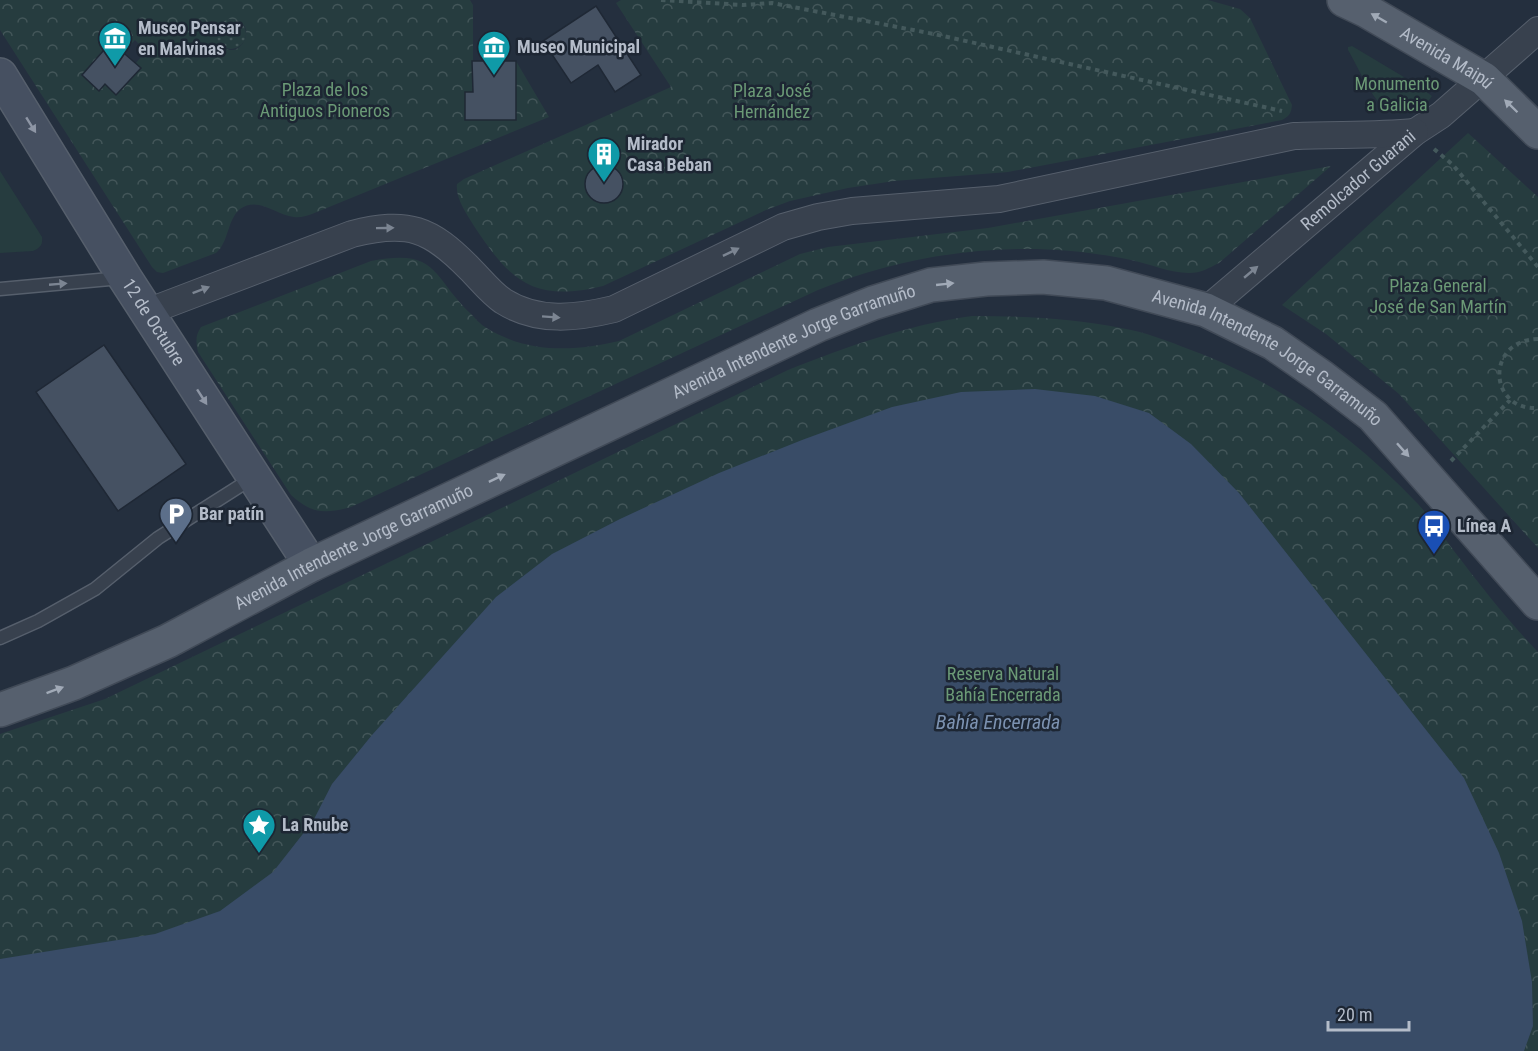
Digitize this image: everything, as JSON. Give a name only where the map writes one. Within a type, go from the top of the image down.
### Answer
[{"type":"main road","name":"Avenida Maipú","points":[[1344,0],[1484,79],[1538,132]]},
{"type":"main road","name":"12 de Octubre","points":[[4,89],[311,566]]},
{"type":"main road","name":"Avenida Intendente Jorge Garramuño","points":[[0,710],[74,683],[168,641],[311,566],[818,324],[873,303],[931,285],[986,279],[1043,277],[1106,282],[1206,310],[1273,343],[1373,416],[1538,603]]},
{"type":"street","name":"Remolcador Guarani","points":[[1206,310],[1415,132],[1441,115],[1484,79],[1538,30]]},
{"type":"street","points":[[147,312],[352,234],[378,227],[412,230],[437,239],[451,249],[491,291],[522,310],[566,318],[588,315],[614,309],[783,227],[818,217],[999,199],[1294,136],[1338,133],[1388,135],[1415,132]]},
{"type":"lane","points":[[0,288],[126,278]]},
{"type":"lane","points":[[0,638],[38,621],[95,589],[158,538],[254,477]]},
{"type":"path","points":[[661,0],[743,5],[772,3],[934,34],[1291,113]]},
{"type":"path","points":[[1415,132],[1453,165],[1538,267]]},
{"type":"path","points":[[1538,339],[1517,342],[1508,349],[1499,369],[1499,380],[1510,400],[1519,406],[1530,409],[1538,408]]},
{"type":"path","points":[[1451,460],[1510,400]]},
{"type":"green space","name":"Plaza de los Antiguos Pioneros","points":[[0,0],[470,0],[473,5],[473,92],[465,92],[465,120],[516,120],[516,61],[549,117],[308,215],[287,216],[260,205],[247,206],[236,214],[216,253],[163,273],[157,272],[152,267],[0,30]],"holes":[[[229,19],[239,21],[246,32],[241,46],[228,50],[218,41],[216,33],[219,26]],[[135,40],[146,51],[136,63],[141,68],[116,95],[105,84],[99,90],[82,75],[111,43],[123,53]]]},
{"type":"green space","name":"Plaza José Hernández","points":[[621,0],[1208,0],[1240,9],[1250,18],[1292,108],[1288,116],[1282,120],[1008,172],[894,181],[848,188],[790,201],[603,286],[559,292],[541,289],[512,274],[487,245],[465,211],[458,195],[457,184],[671,87],[616,3]]},
{"type":"green space","points":[[231,19],[242,23],[246,34],[242,45],[231,49],[220,45],[216,34],[220,23]]},
{"type":"green space","name":"Monumento a Galicia","points":[[1352,46],[1432,96],[1422,106],[1408,113],[1395,113],[1385,109],[1361,75],[1348,50],[1348,47]]},
{"type":"green space","name":"Plaza General José de San Martín","points":[[1468,133],[1538,197],[1538,548],[1399,394],[1326,334],[1282,305]]},
{"type":"green space","points":[[1331,166],[1219,263],[1201,271],[1182,273],[1106,255],[1027,249],[947,255],[868,272],[818,290],[351,507],[333,511],[312,509],[291,495],[198,352],[197,336],[201,327],[371,261],[410,258],[422,262],[440,277],[478,321],[501,336],[533,346],[584,347],[619,341],[800,254],[828,247],[988,228]]},
{"type":"green space","points":[[0,171],[42,237],[38,249],[0,253]]},
{"type":"green space","name":"Bahía Encerrada","points":[[972,316],[1065,320],[1139,332],[1224,363],[1285,395],[1367,455],[1418,504],[1494,603],[1538,652],[1538,1051],[0,1051],[0,734],[105,699],[788,370],[878,337]]},
{"type":"water","name":"Bahía Encerrada","points":[[1035,389],[1095,396],[1149,413],[1191,444],[1239,493],[1464,778],[1499,853],[1522,921],[1532,982],[1533,1026],[1524,1051],[0,1051],[0,959],[155,934],[220,911],[273,872],[313,821],[332,784],[372,735],[496,597],[552,554],[620,519],[719,473],[892,407],[961,392]]},
{"type":"building","points":[[596,6],[641,75],[615,92],[598,65],[571,83],[543,41]]},
{"type":"building","name":"Museo Pensar en Malvinas","points":[[111,42],[141,68],[116,95],[105,84],[99,91],[82,75]]},
{"type":"building","name":"Museo Municipal","points":[[472,61],[516,61],[516,120],[465,120],[465,92],[473,92]]},
{"type":"building","name":"Mirador Casa Beban","points":[[604,165],[617,171],[623,184],[617,197],[604,203],[591,197],[585,184],[591,171]]},
{"type":"building","points":[[104,345],[186,464],[118,511],[36,392]]},
{"type":"place","name":"Museo Pensar en Malvinas","points":[[115,67]]},
{"type":"place","name":"Museo Municipal","points":[[494,76]]},
{"type":"place","name":"Mirador Casa Beban","points":[[604,183]]},
{"type":"place","name":"Bar patín","points":[[176,543]]},
{"type":"place","name":"Línea A","points":[[1434,555]]},
{"type":"place","name":"La Rnube","points":[[259,854]]},
{"type":"park label","name":"Reserva Natural Bahía Encerrada","points":[[1003,684]]}]
